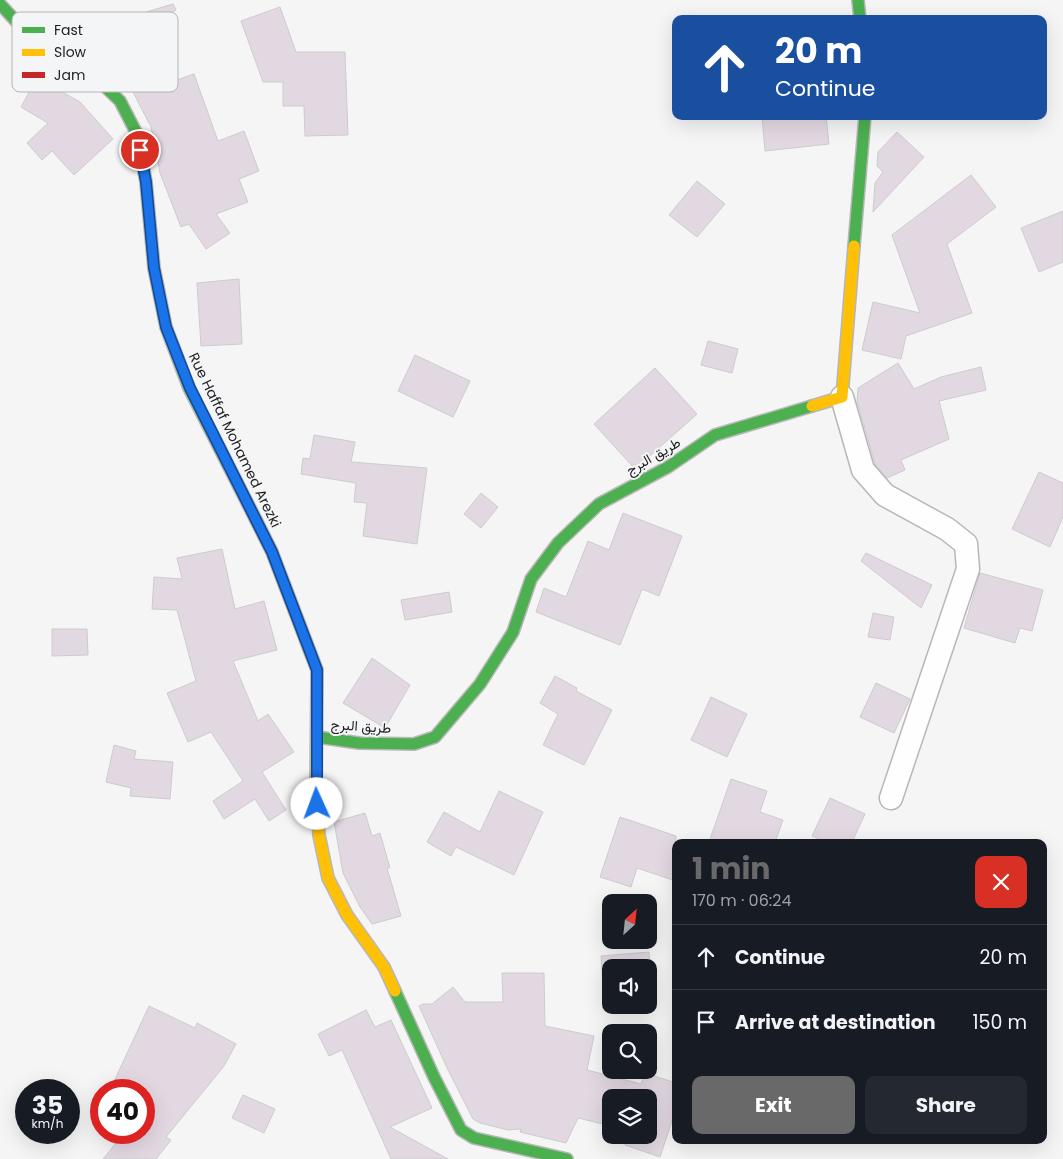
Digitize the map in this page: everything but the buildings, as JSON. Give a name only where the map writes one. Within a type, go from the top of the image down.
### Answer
[{"type":"street","points":[[858,0],[860,15]]},
{"type":"street","name":"Rue Haffaf Mohamed Arezki","points":[[0,4],[12,18]]},
{"type":"street","name":"Rue Haffaf Mohamed Arezki","points":[[110,92],[120,102],[137,134],[146,182],[154,268],[166,327],[190,388],[272,552],[317,670],[317,807],[319,835],[328,878],[347,915],[384,967],[434,1077],[461,1130],[474,1138],[567,1159]]},
{"type":"street","points":[[865,120],[842,397],[863,470],[885,495],[947,529],[966,544],[968,569],[891,798]]},
{"type":"street","name":"طريق البرج","points":[[317,737],[358,743],[414,744],[435,737],[480,684],[513,632],[531,580],[558,542],[599,504],[668,466],[715,436],[842,397]]},
{"type":"traffic: fast","points":[[858,0],[860,15]]},
{"type":"traffic: fast","points":[[0,4],[12,17]]},
{"type":"traffic: fast","points":[[111,92],[120,101],[137,134],[146,182],[154,268],[166,327],[189,388],[256,520]]},
{"type":"traffic: fast","points":[[854,246],[865,120]]},
{"type":"traffic: fast","points":[[317,737],[359,743],[414,744],[435,737],[480,684],[513,632],[531,579],[558,543],[599,504],[668,467],[715,435],[812,406]]},
{"type":"traffic: fast","points":[[395,991],[434,1077],[461,1130],[474,1138],[567,1159]]},
{"type":"traffic: slow","points":[[812,406],[842,397],[854,246]]},
{"type":"traffic: slow","points":[[317,681],[316,788],[319,835],[328,878],[347,915],[384,967],[395,991]]},
{"type":"traffic: jam","points":[[256,520],[272,552],[317,670],[317,681]]},
{"type":"route","points":[[140,150],[146,182],[154,268],[166,327],[190,388],[272,552],[317,670],[317,804]]}]
